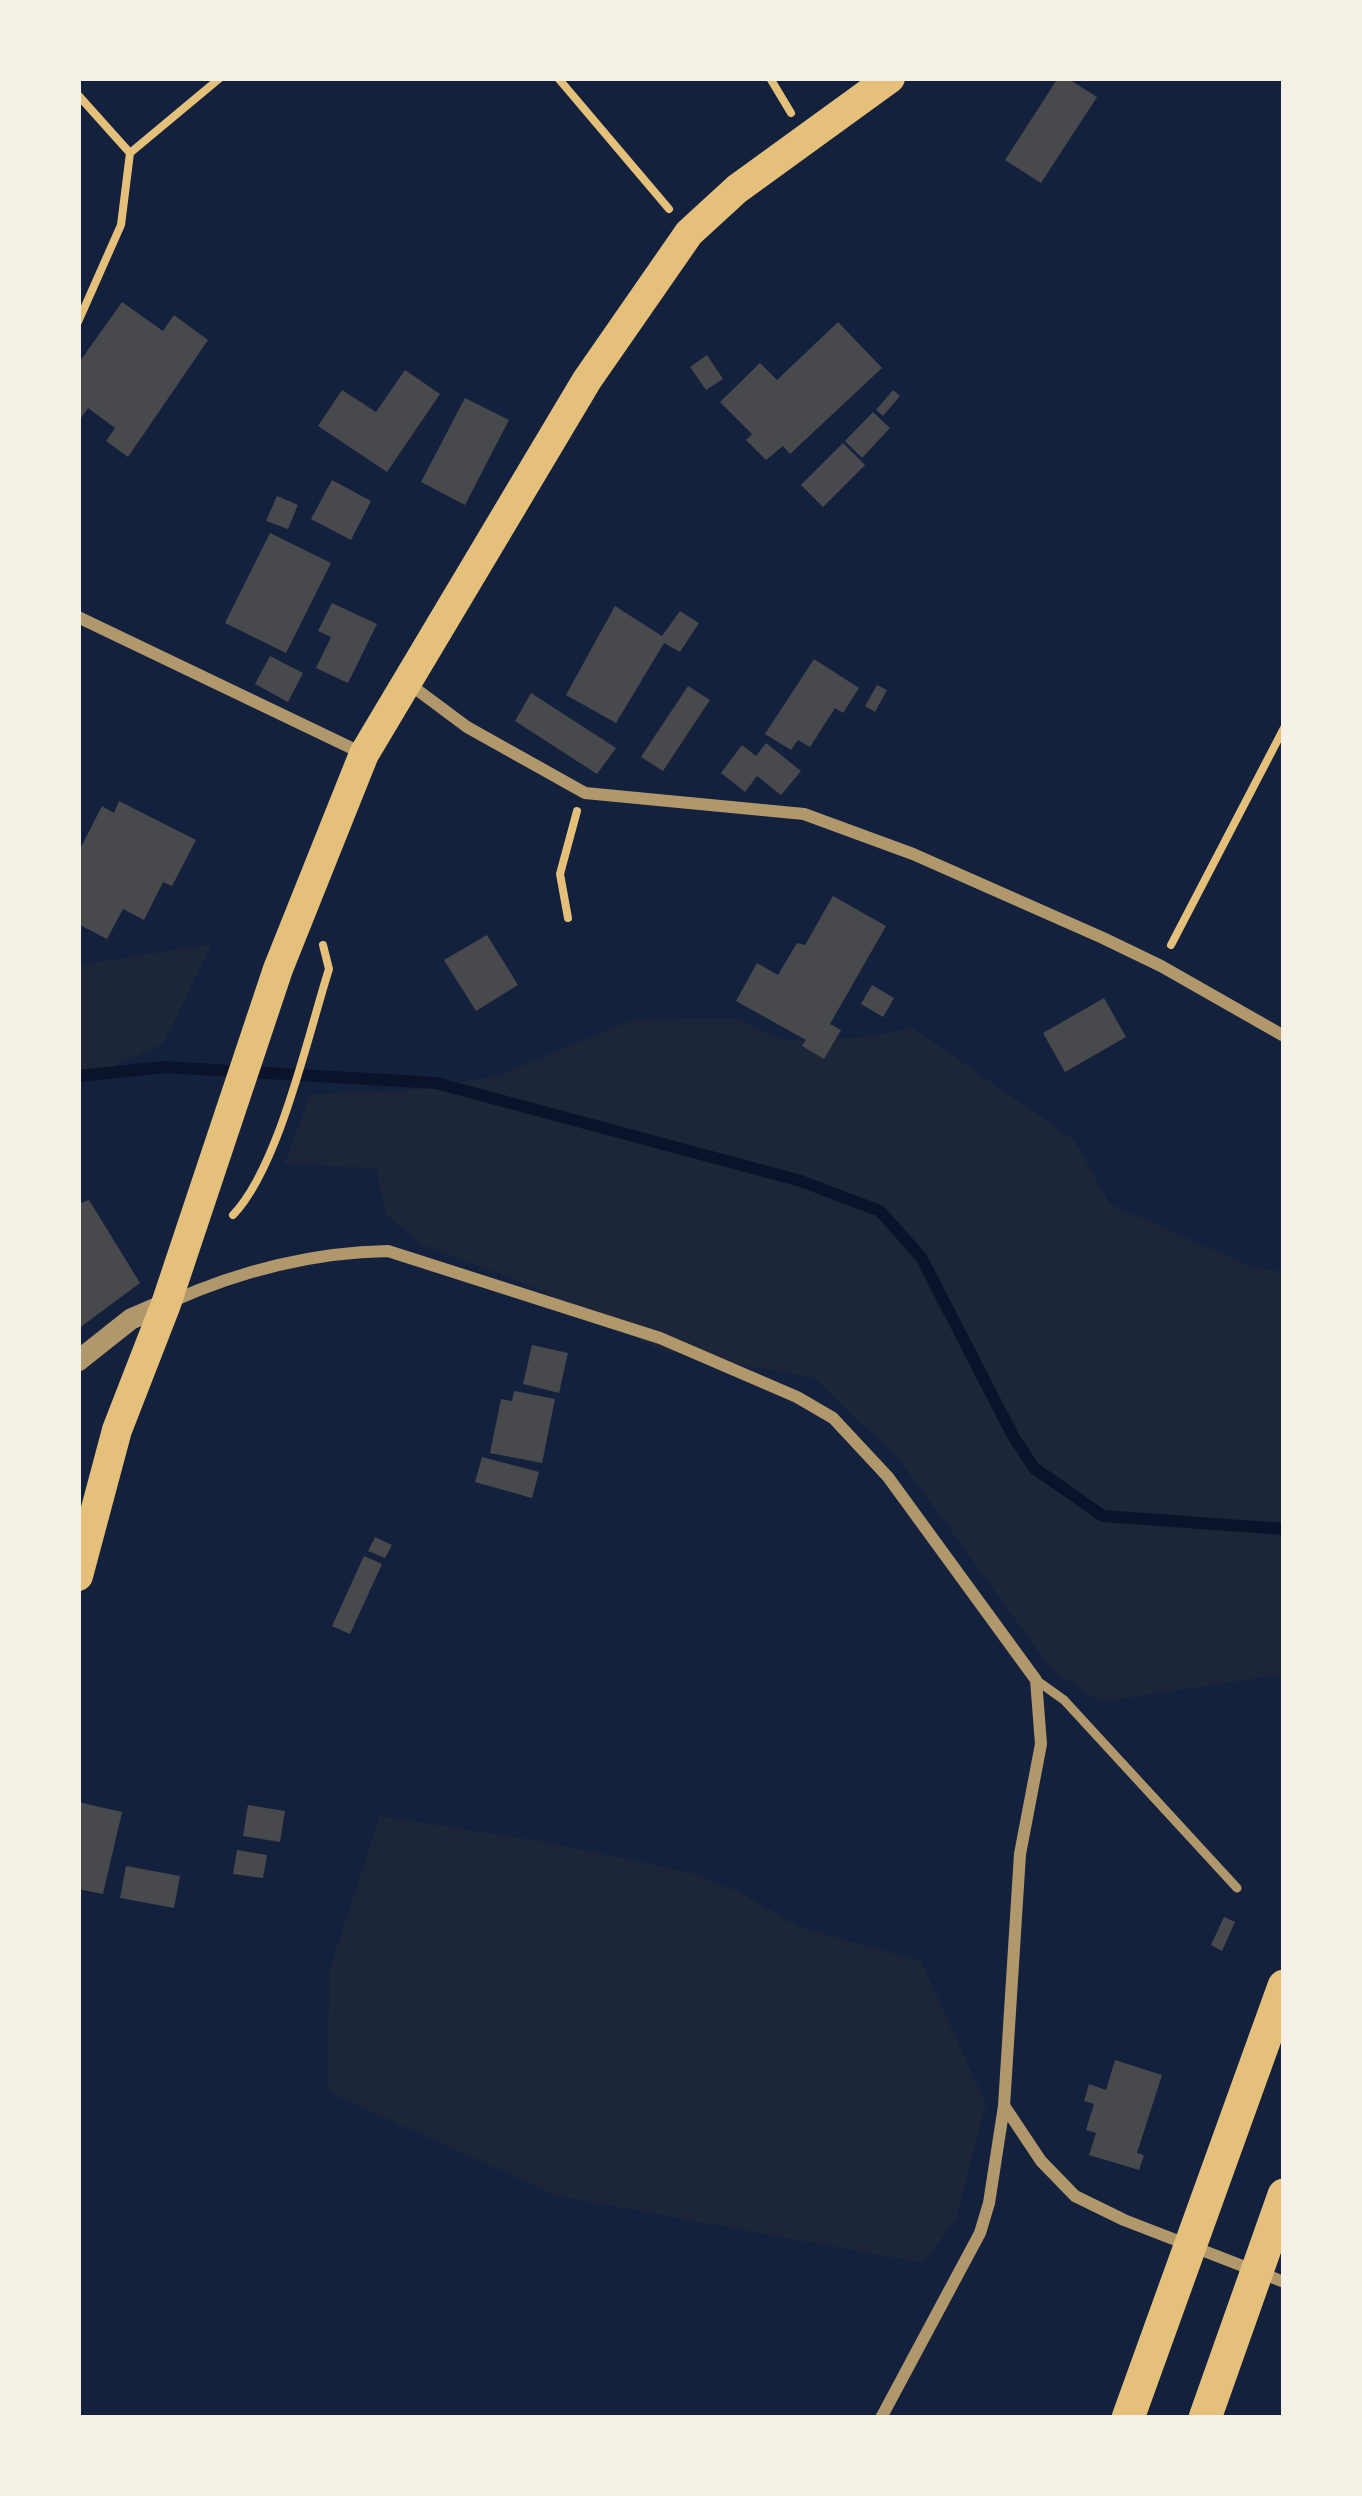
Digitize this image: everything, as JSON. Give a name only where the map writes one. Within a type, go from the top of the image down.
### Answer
[{"type":"highway","points":[[1128,2418],[1284,1986]]},
{"type":"highway","points":[[1205,2418],[1284,2195]]},
{"type":"main road","points":[[78,1576],[117,1430],[166,1304],[278,969],[364,754],[587,380],[689,233],[737,189],[890,78]]},
{"type":"street","points":[[78,617],[364,754]]},
{"type":"street","points":[[407,682],[467,727],[585,793],[804,814],[914,854],[1160,966],[1284,1036]]},
{"type":"street","points":[[78,1361],[130,1319],[208,1285],[342,1252],[388,1251],[660,1337],[797,1397],[832,1418],[888,1477],[1036,1680],[1042,1744],[1020,1854],[1004,2106],[988,2203],[980,2233],[881,2418]]},
{"type":"street","points":[[1004,2106],[1041,2162],[1076,2196],[1124,2220],[1284,2282]]},
{"type":"lane","points":[[1036,1680],[1064,1700],[1237,1888]]},
{"type":"path","points":[[78,322],[121,225],[130,153],[220,78]]},
{"type":"path","points":[[557,78],[689,233]]},
{"type":"path","points":[[78,95],[130,153]]},
{"type":"path","points":[[1160,966],[1284,728]]},
{"type":"path","points":[[568,918],[560,874],[572,820],[585,793]]},
{"type":"path","points":[[220,1229],[246,1202],[269,1156],[329,969]]},
{"type":"shaded area","points":[[212,944],[163,1044],[78,1083],[78,965]]},
{"type":"shaded area","points":[[733,1018],[787,1041],[865,1037],[913,1028],[1074,1140],[1110,1204],[1252,1267],[1284,1272],[1284,1674],[1100,1702],[1052,1670],[902,1463],[814,1378],[663,1351],[535,1288],[419,1243],[386,1214],[376,1168],[284,1164],[311,1094],[406,1091],[497,1076],[634,1019]]},
{"type":"shaded area","points":[[380,1816],[545,1842],[688,1872],[740,1892],[799,1927],[921,1961],[986,2104],[956,2219],[924,2263],[558,2196],[328,2092],[329,1971]]},
{"type":"building","points":[[1058,78],[1067,78],[1097,97],[1041,183],[1005,160]]},
{"type":"building","points":[[122,302],[163,331],[174,315],[208,340],[128,457],[106,441],[115,428],[88,408],[78,422],[78,364]]},
{"type":"building","points":[[838,322],[882,368],[790,454],[783,446],[766,460],[746,440],[752,434],[720,402],[760,363],[777,380]]},
{"type":"building","points":[[707,355],[723,379],[706,390],[690,367]]},
{"type":"building","points":[[405,370],[440,394],[387,472],[318,426],[342,390],[376,412]]},
{"type":"building","points":[[893,390],[900,396],[883,416],[876,410]]},
{"type":"building","points":[[465,398],[509,420],[465,505],[421,482]]},
{"type":"building","points":[[873,412],[890,428],[862,458],[845,441]]},
{"type":"building","points":[[843,443],[865,465],[823,507],[801,485]]},
{"type":"building","points":[[332,480],[371,501],[351,540],[311,519]]},
{"type":"building","points":[[277,496],[298,505],[288,529],[266,521]]},
{"type":"building","points":[[270,533],[331,563],[286,653],[225,623]]},
{"type":"building","points":[[332,603],[377,624],[348,683],[316,668],[331,637],[318,631]]},
{"type":"building","points":[[615,606],[662,636],[680,611],[699,623],[680,652],[664,643],[616,723],[566,695]]},
{"type":"building","points":[[270,656],[303,673],[288,702],[255,684]]},
{"type":"building","points":[[814,659],[859,688],[843,713],[835,708],[810,747],[798,740],[791,750],[765,734]]},
{"type":"building","points":[[877,685],[887,690],[875,712],[865,706]]},
{"type":"building","points":[[688,686],[710,700],[663,771],[641,757]]},
{"type":"building","points":[[531,693],[616,748],[597,774],[515,721]]},
{"type":"building","points":[[766,743],[801,771],[781,795],[757,776],[745,792],[721,773],[742,745],[756,756]]},
{"type":"building","points":[[119,801],[196,840],[172,886],[163,882],[144,920],[123,909],[107,939],[78,924],[78,853],[102,806],[114,813]]},
{"type":"building","points":[[833,896],[886,926],[830,1024],[841,1030],[824,1059],[802,1046],[806,1040],[736,1001],[757,963],[778,975],[797,943],[805,945]]},
{"type":"building","points":[[487,935],[518,985],[476,1011],[444,960]]},
{"type":"building","points":[[872,985],[894,998],[883,1017],[861,1004]]},
{"type":"building","points":[[1104,998],[1126,1037],[1065,1072],[1043,1033]]},
{"type":"building","points":[[89,1200],[140,1283],[78,1329],[78,1204]]},
{"type":"building","points":[[532,1345],[568,1353],[559,1393],[523,1384]]},
{"type":"building","points":[[514,1391],[555,1399],[542,1463],[490,1453],[501,1399],[512,1401]]},
{"type":"building","points":[[482,1457],[539,1472],[532,1498],[475,1482]]},
{"type":"building","points":[[375,1537],[392,1545],[385,1558],[368,1551]]},
{"type":"building","points":[[364,1556],[382,1564],[350,1634],[332,1626]]},
{"type":"building","points":[[78,1802],[122,1812],[103,1894],[78,1889]]},
{"type":"building","points":[[248,1805],[285,1811],[280,1842],[243,1836]]},
{"type":"building","points":[[237,1850],[267,1855],[263,1878],[233,1874]]},
{"type":"building","points":[[126,1866],[180,1876],[174,1908],[120,1898]]},
{"type":"building","points":[[1224,1917],[1235,1922],[1222,1951],[1211,1945]]},
{"type":"building","points":[[1115,2060],[1162,2075],[1137,2153],[1144,2155],[1139,2170],[1089,2155],[1096,2133],[1086,2130],[1094,2104],[1084,2101],[1089,2084],[1106,2090]]},
{"type":"waterway","points":[[78,1076],[165,1067],[436,1083],[801,1181],[880,1211],[921,1257],[1034,1468],[1103,1516],[1284,1529]]}]
